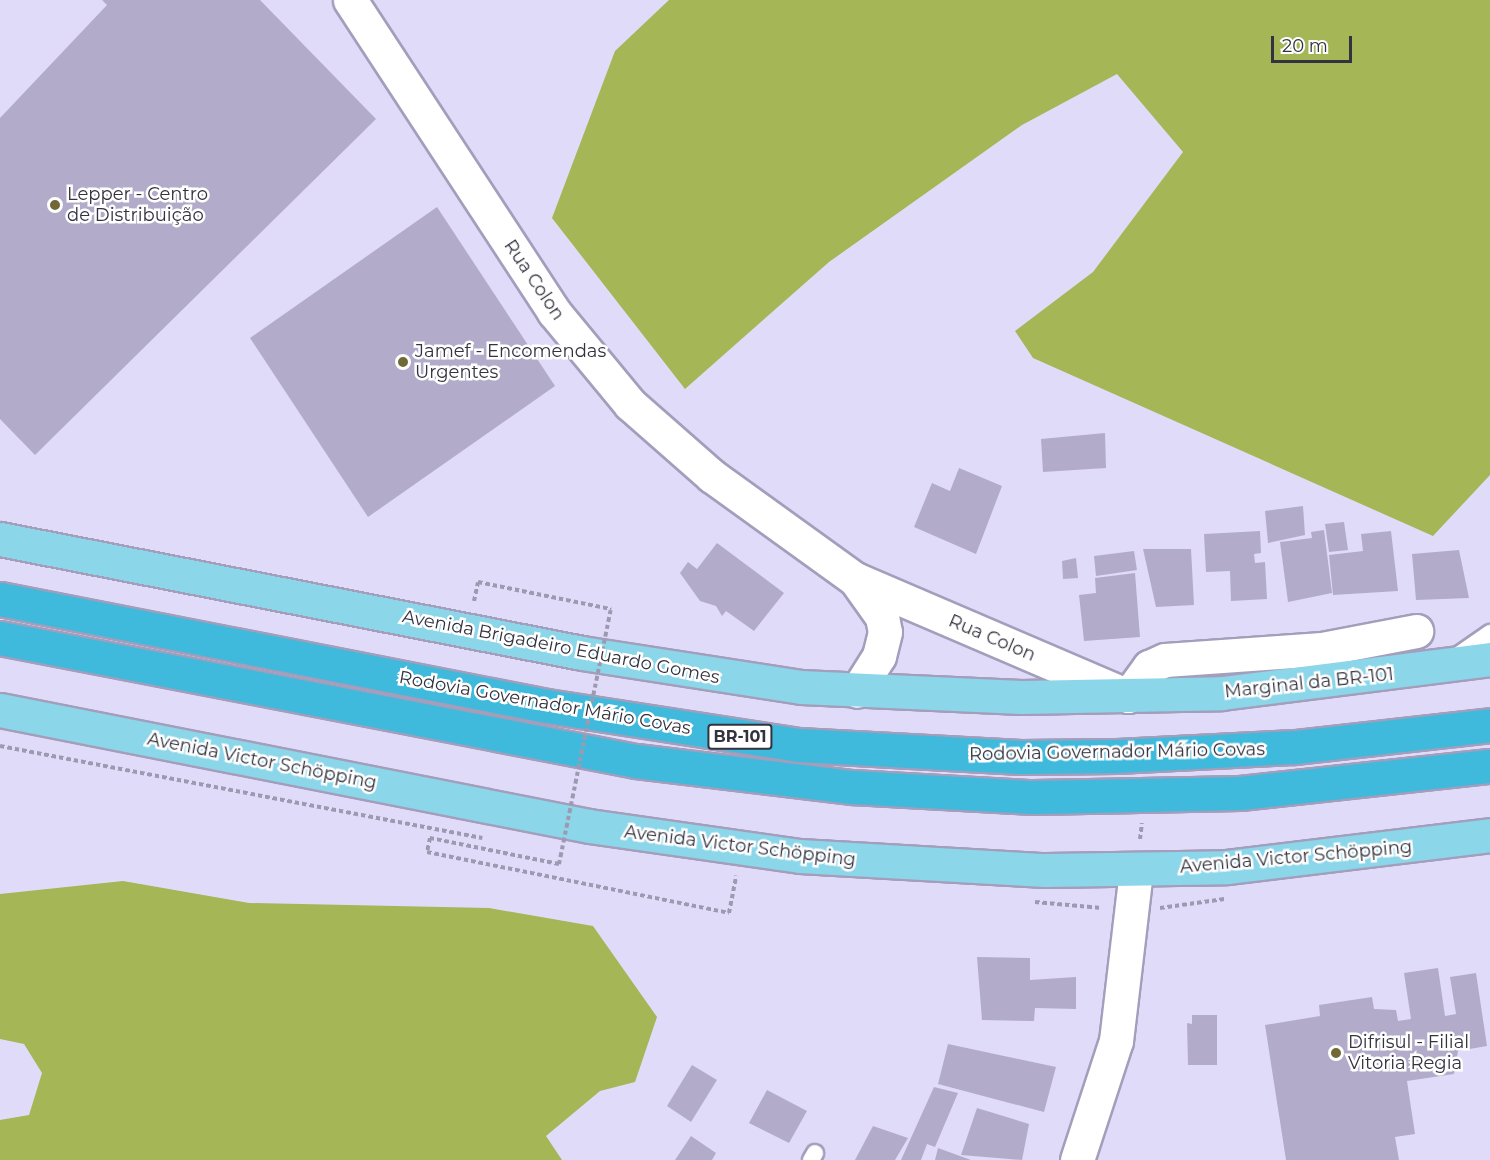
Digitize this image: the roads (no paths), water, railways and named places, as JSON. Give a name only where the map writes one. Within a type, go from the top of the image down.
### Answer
[{"type":"highway","name":"Rodovia Governador Mário Covas","points":[[0,598],[568,710],[799,745],[955,755],[1116,756],[1295,747],[1490,725]]},
{"type":"highway","name":"BR-101","points":[[0,638],[492,735],[749,777],[949,794],[1145,795],[1355,783],[1490,766]]},
{"type":"main road","name":"Avenida Brigadeiro Eduardo Gomes","points":[[0,539],[661,667],[857,691],[1128,696]]},
{"type":"main road","name":"Marginal da BR-101","points":[[1128,696],[1233,692],[1438,668],[1490,659]]},
{"type":"main road","name":"Avenida Victor Schöpping","points":[[0,710],[680,840],[917,866],[1136,870],[1338,856],[1490,835]]},
{"type":"street","name":"Rua Colon","points":[[350,0],[554,312],[630,404],[712,476],[855,579],[1128,696]]},
{"type":"street","name":"Rua Colon","points":[[855,579],[882,618],[885,632],[879,656],[857,691]]},
{"type":"street","points":[[1128,696],[1149,667],[1165,660],[1322,650],[1416,631]]},
{"type":"street","points":[[1077,1160],[1116,1041],[1136,870]]},
{"type":"lane","points":[[1438,668],[1490,633]]},
{"type":"place","name":"Lepper - Centro de Distribuição","points":[[55,205]]},
{"type":"place","name":"Jamef - Encomendas Urgentes","points":[[403,362]]},
{"type":"place","name":"Difrisul - Filial Vitoria Regia","points":[[1336,1053]]}]
